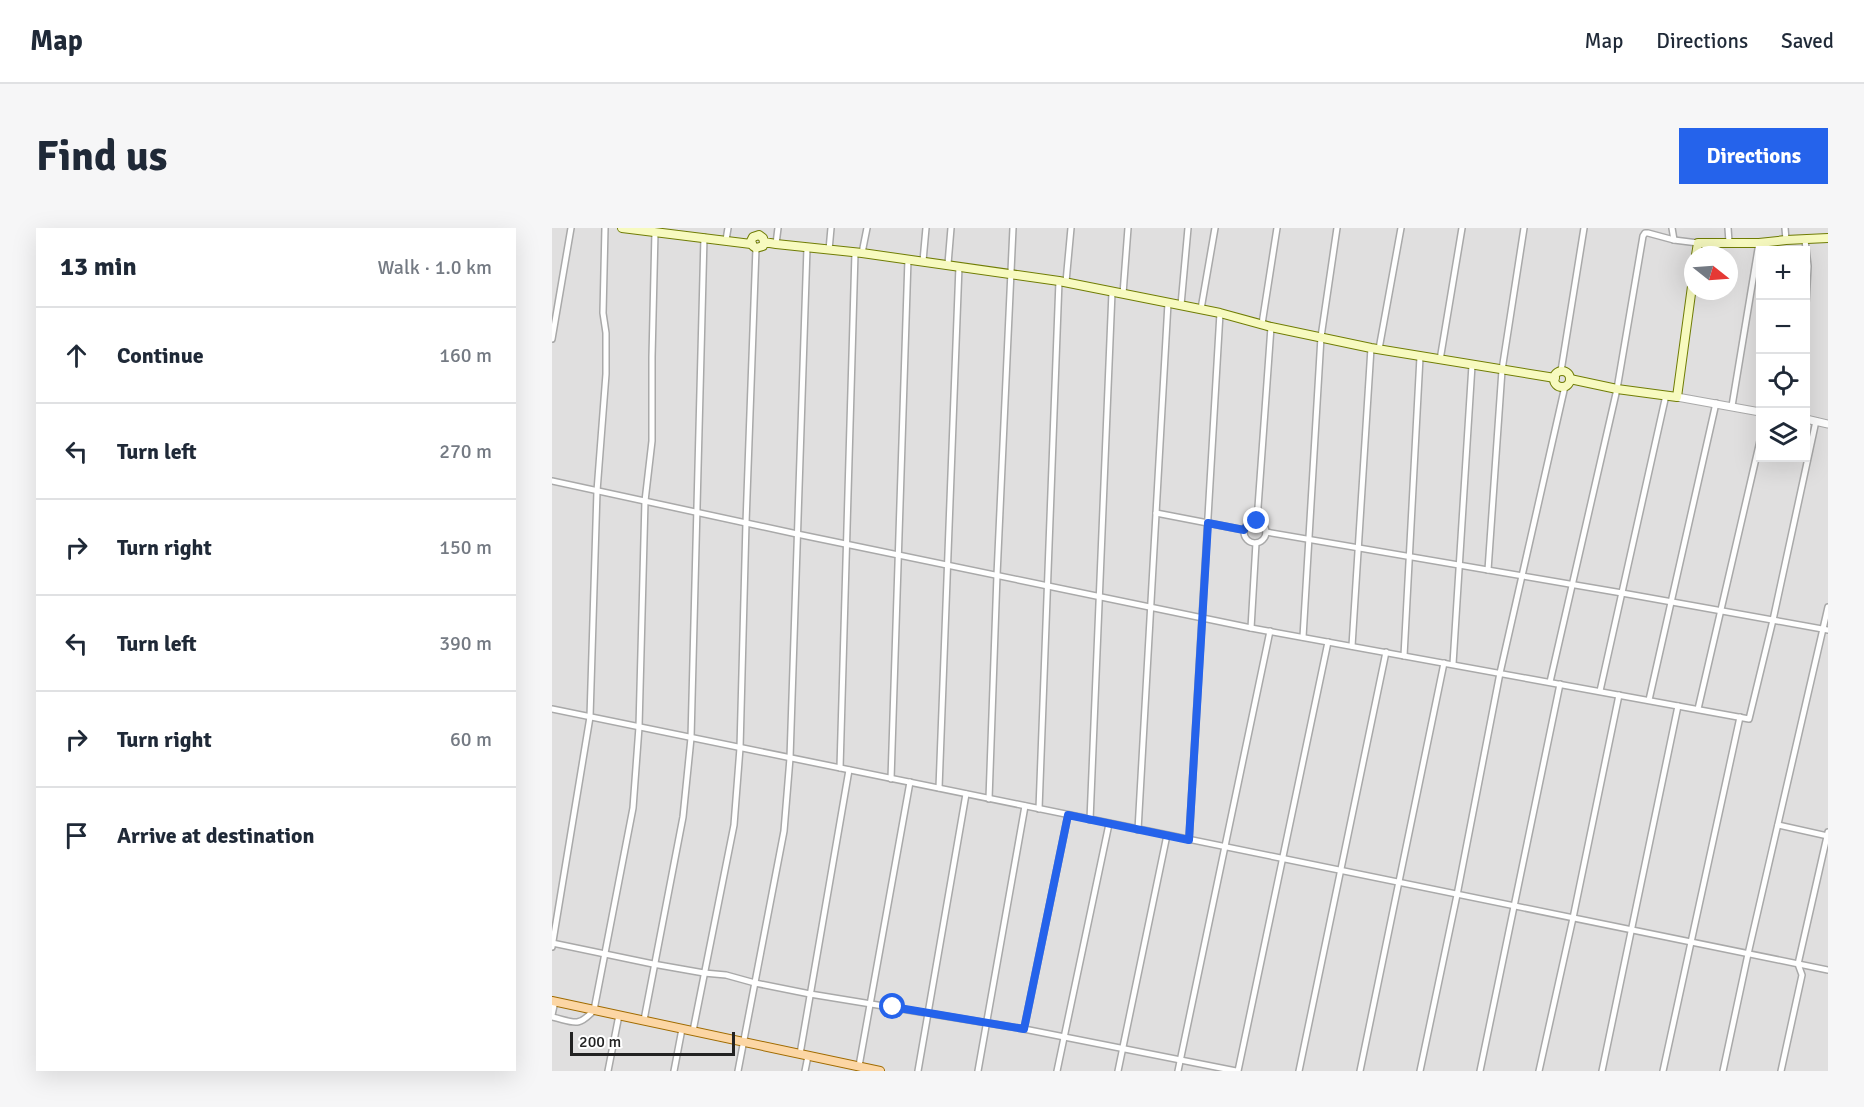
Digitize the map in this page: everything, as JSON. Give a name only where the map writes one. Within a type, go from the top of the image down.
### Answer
[{"type":"main road","points":[[623,228],[655,232],[676,231],[761,248],[765,242],[908,259],[1062,282],[1202,309],[1271,327],[1375,349],[1555,378]]},
{"type":"main road","points":[[1698,246],[1698,243],[1759,243],[1828,238]]},
{"type":"main road","points":[[1555,378],[1559,386],[1567,383],[1677,397],[1690,300]]},
{"type":"main road","points":[[1555,378],[1561,371],[1569,374],[1567,383]]},
{"type":"main road","points":[[553,1001],[875,1070]]},
{"type":"street","points":[[552,339],[571,228]]},
{"type":"street","points":[[605,228],[603,313],[606,333],[606,374],[597,491],[590,717],[552,944],[704,973],[726,975],[810,994],[1024,1029],[1237,1071],[1328,642]]},
{"type":"street","points":[[726,240],[728,228]]},
{"type":"street","points":[[776,244],[778,228]]},
{"type":"street","points":[[829,250],[831,228]]},
{"type":"street","points":[[840,768],[859,253],[867,228]]},
{"type":"street","points":[[923,261],[926,228]]},
{"type":"street","points":[[948,264],[951,228]]},
{"type":"street","points":[[989,799],[1013,228]]},
{"type":"street","points":[[1040,809],[1062,282],[1071,228]]},
{"type":"street","points":[[1123,294],[1128,228]]},
{"type":"street","points":[[1181,305],[1188,228]]},
{"type":"street","points":[[1202,309],[1215,228]]},
{"type":"street","points":[[1262,324],[1277,228]]},
{"type":"street","points":[[1303,637],[1321,337],[1337,228]]},
{"type":"street","points":[[1352,646],[1375,349],[1401,228]]},
{"type":"street","points":[[1440,360],[1462,228]]},
{"type":"street","points":[[1488,570],[1502,370],[1524,228]]},
{"type":"street","points":[[1561,371],[1584,228]]},
{"type":"street","points":[[1672,228],[1674,240]]},
{"type":"street","points":[[1728,228],[1729,242]]},
{"type":"street","points":[[1785,228],[1786,240]]},
{"type":"street","points":[[553,1001],[552,1016],[575,1022],[584,1021],[594,1010],[633,808],[639,727],[645,501],[652,441],[655,232]]},
{"type":"street","points":[[1550,682],[1617,389],[1643,236],[1648,233],[1698,243]]},
{"type":"street","points":[[644,1020],[683,817],[691,738],[704,237]]},
{"type":"street","points":[[1805,240],[1808,266],[1806,300]]},
{"type":"street","points":[[1732,406],[1759,243]]},
{"type":"street","points":[[693,1031],[734,825],[741,748],[754,246]]},
{"type":"street","points":[[738,1071],[784,831],[789,758],[807,248]]},
{"type":"street","points":[[891,779],[908,259]]},
{"type":"street","points":[[939,788],[959,266]]},
{"type":"street","points":[[1090,820],[1112,291]]},
{"type":"street","points":[[1138,830],[1168,303]]},
{"type":"street","points":[[1189,840],[1220,313]]},
{"type":"street","points":[[1257,521],[1271,327]]},
{"type":"street","points":[[1404,656],[1420,357]]},
{"type":"street","points":[[1453,664],[1472,365]]},
{"type":"street","points":[[1420,1071],[1500,673],[1567,383]]},
{"type":"street","points":[[1600,691],[1666,395]]},
{"type":"street","points":[[1677,397],[1756,411]]},
{"type":"street","points":[[1649,700],[1716,403]]},
{"type":"street","points":[[1810,420],[1828,424]]},
{"type":"street","points":[[552,481],[1251,628],[1749,718],[1773,620],[1816,421]]},
{"type":"street","points":[[1698,709],[1756,462]]},
{"type":"street","points":[[1156,513],[1244,530]]},
{"type":"street","points":[[1257,521],[1264,525],[1266,532],[1263,540],[1256,543],[1248,541],[1244,530],[1249,523],[1257,521]]},
{"type":"street","points":[[1266,532],[1826,630]]},
{"type":"street","points":[[1251,628],[1256,543]]},
{"type":"street","points":[[1723,1071],[1778,825],[1826,630],[1828,607]]},
{"type":"street","points":[[1178,1071],[1270,631]]},
{"type":"street","points":[[1299,1071],[1386,652]]},
{"type":"street","points":[[1360,1071],[1444,663]]},
{"type":"street","points":[[1480,1071],[1560,684]]},
{"type":"street","points":[[1539,1071],[1574,918],[1619,695]]},
{"type":"street","points":[[1602,1071],[1678,706]]},
{"type":"street","points":[[552,709],[1828,970]]},
{"type":"street","points":[[1663,1071],[1740,717]]},
{"type":"street","points":[[805,1071],[804,1055],[810,994],[849,770]]},
{"type":"street","points":[[859,1066],[910,782]]},
{"type":"street","points":[[918,1071],[966,794]]},
{"type":"street","points":[[978,1071],[1025,806]]},
{"type":"street","points":[[1024,1029],[1068,815]]},
{"type":"street","points":[[1057,1071],[1109,824]]},
{"type":"street","points":[[1778,825],[1828,835],[1798,964],[1802,975],[1781,1071]]},
{"type":"street","points":[[1118,1071],[1167,835]]},
{"type":"street","points":[[608,1071],[619,1015]]},
{"type":"street","points":[[674,1071],[682,1029]]},
{"type":"shaded area","points":[[552,228],[1828,228],[1828,1071],[552,1071]]},
{"type":"route","points":[[893,1007],[1024,1029],[1068,815],[1189,840],[1208,523],[1244,530],[1249,523],[1257,521]]}]
